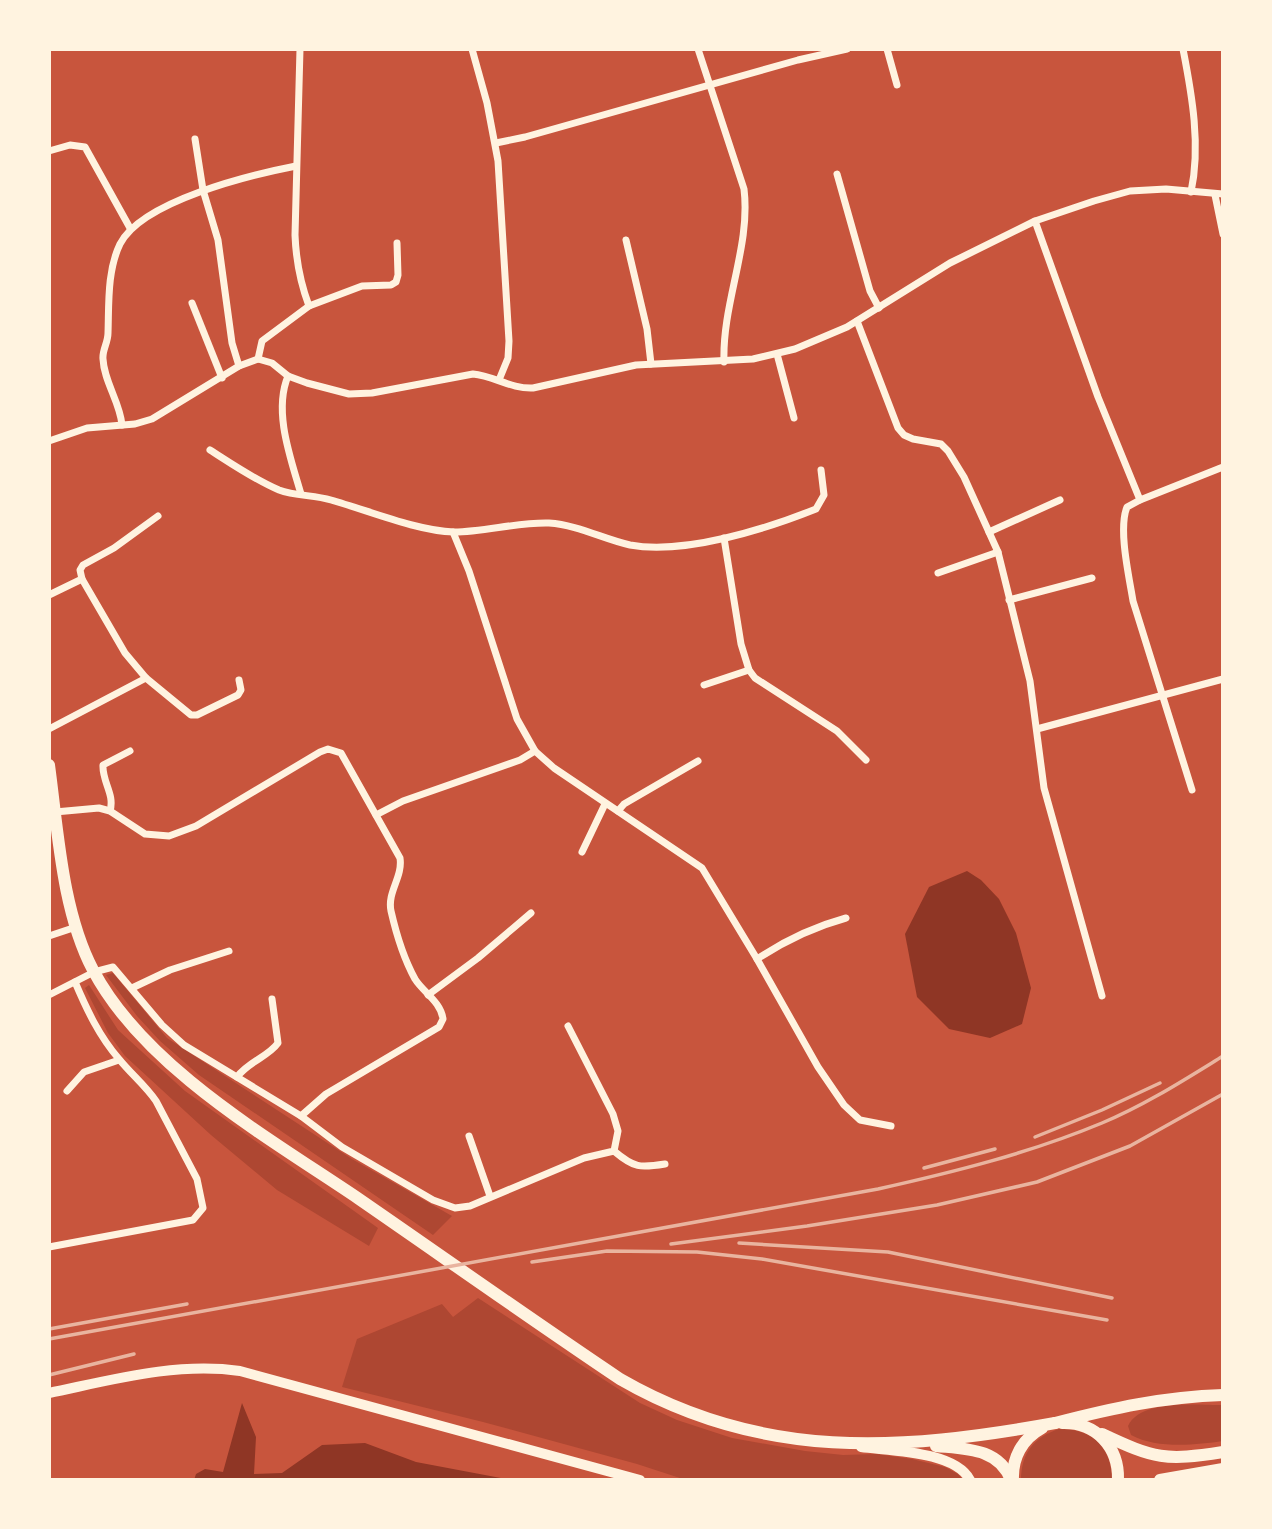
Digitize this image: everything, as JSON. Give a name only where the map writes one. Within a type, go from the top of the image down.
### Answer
[{"type":"main road","points":[[49,765],[55,812],[54,840],[76,928],[94,972],[123,1016],[176,1069],[242,1119],[511,1305],[620,1379],[652,1397],[678,1409],[742,1429],[945,1460],[959,1466],[970,1480]]},
{"type":"main road","points":[[49,1393],[163,1371],[205,1367],[240,1371],[640,1480]]},
{"type":"main road","points":[[908,1444],[1055,1423],[1146,1401],[1179,1396],[1223,1395]]},
{"type":"main road","points":[[1012,1480],[1013,1465],[1021,1446],[1036,1431],[1055,1423],[1088,1427],[1157,1457],[1182,1458],[1223,1452]]},
{"type":"main road","points":[[1088,1427],[1112,1450],[1118,1480]]},
{"type":"main road","points":[[827,1443],[908,1444],[984,1452],[1002,1463],[1012,1480]]},
{"type":"main road","points":[[1160,1480],[1223,1469]]},
{"type":"main road","points":[[1181,1475],[1223,1479]]},
{"type":"street","points":[[300,49],[296,263],[309,306]]},
{"type":"street","points":[[472,49],[488,103],[500,180],[509,341],[508,358],[499,380]]},
{"type":"street","points":[[698,49],[744,189],[747,210],[725,327],[724,362]]},
{"type":"street","points":[[795,49],[799,60]]},
{"type":"street","points":[[496,143],[538,134],[799,60],[847,49]]},
{"type":"street","points":[[887,49],[897,85]]},
{"type":"street","points":[[1183,49],[1193,110],[1196,153],[1191,192]]},
{"type":"street","points":[[195,139],[203,190],[218,240],[232,343],[239,366]]},
{"type":"street","points":[[49,151],[78,144],[85,147],[130,228]]},
{"type":"street","points":[[122,425],[103,359],[108,335],[107,309],[114,259],[130,228],[203,190],[296,166]]},
{"type":"street","points":[[836,174],[870,291],[878,308]]},
{"type":"street","points":[[49,441],[87,428],[152,419],[239,366],[258,359],[266,359],[288,376],[331,391],[349,394],[372,393],[466,375],[486,375],[522,388],[533,388],[651,364],[724,362],[777,354],[819,340],[857,321],[958,258],[1035,221],[1130,191],[1166,189],[1219,195],[1223,234]]},
{"type":"street","points":[[1035,221],[1098,397],[1140,500]]},
{"type":"street","points":[[625,240],[647,329],[651,364]]},
{"type":"street","points":[[258,359],[262,341],[309,306],[362,286],[390,285],[396,282],[397,243]]},
{"type":"street","points":[[192,303],[222,378]]},
{"type":"street","points":[[857,321],[898,428],[913,439],[941,444],[948,450],[964,477],[998,552],[1023,648],[1044,788],[1102,996]]},
{"type":"street","points":[[777,354],[794,418]]},
{"type":"street","points":[[288,376],[283,388],[283,415],[301,494]]},
{"type":"street","points":[[210,450],[269,486],[289,494],[328,499],[419,526],[453,532],[548,523],[576,527],[647,547],[724,538],[816,509],[824,495],[821,470]]},
{"type":"street","points":[[1192,790],[1133,601],[1123,517],[1127,507],[1140,500],[1223,467]]},
{"type":"street","points":[[989,532],[1060,500]]},
{"type":"street","points":[[158,516],[114,548],[83,565],[80,570],[82,579],[125,653],[146,678],[191,715],[197,715],[238,695],[241,690],[239,680]]},
{"type":"street","points":[[453,532],[469,571],[517,719],[535,751],[605,804],[702,868],[818,1068],[844,1105],[860,1120],[891,1126]]},
{"type":"street","points":[[724,538],[741,644],[749,670],[755,678],[837,731],[866,760]]},
{"type":"street","points":[[938,573],[998,552]]},
{"type":"street","points":[[1009,600],[1092,578]]},
{"type":"street","points":[[49,595],[82,579]]},
{"type":"street","points":[[704,685],[749,670]]},
{"type":"street","points":[[49,729],[146,678]]},
{"type":"street","points":[[1037,729],[1223,679]]},
{"type":"street","points":[[55,812],[99,808],[110,811],[145,834],[169,836],[182,832],[328,749],[336,750],[346,761],[400,858],[401,867],[391,896],[391,911],[410,969],[442,1012],[443,1018],[439,1027],[326,1094],[300,1116]]},
{"type":"street","points":[[110,811],[111,795],[102,771],[103,765],[130,751]]},
{"type":"street","points":[[376,815],[403,801],[520,760],[535,751]]},
{"type":"street","points":[[618,811],[624,804],[698,761]]},
{"type":"street","points":[[582,852],[605,804]]},
{"type":"street","points":[[428,995],[478,958],[531,913]]},
{"type":"street","points":[[757,959],[789,938],[819,925],[846,918]]},
{"type":"street","points":[[49,936],[76,928]]},
{"type":"street","points":[[132,988],[181,966],[229,951]]},
{"type":"street","points":[[49,995],[94,972],[113,967],[162,1026],[184,1045],[300,1116],[342,1147],[433,1200],[455,1208],[470,1206],[584,1158],[614,1151]]},
{"type":"street","points":[[49,1247],[193,1220],[203,1208],[197,1179],[156,1101],[99,1033],[75,982]]},
{"type":"street","points":[[237,1077],[244,1066],[273,1049],[278,1043],[272,999]]},
{"type":"street","points":[[568,1027],[613,1114],[618,1131],[614,1151]]},
{"type":"street","points":[[67,1091],[84,1072],[119,1060]]},
{"type":"street","points":[[470,1136],[490,1196]]},
{"type":"street","points":[[614,1151],[628,1164],[642,1168],[665,1164]]},
{"type":"shaded area","points":[[967,871],[981,880],[999,899],[1016,933],[1031,988],[1022,1024],[990,1038],[949,1029],[917,997],[905,934],[929,887]]},
{"type":"shaded area","points":[[113,973],[167,1038],[352,1159],[452,1216],[433,1235],[199,1075],[160,1041],[137,1016],[106,975]]},
{"type":"shaded area","points":[[89,985],[118,1030],[185,1091],[378,1228],[369,1246],[277,1190],[211,1135],[125,1056],[108,1033],[85,988]]},
{"type":"shaded area","points":[[478,1298],[640,1403],[677,1420],[732,1438],[805,1451],[843,1455],[877,1454],[912,1459],[945,1467],[963,1480],[686,1480],[483,1422],[342,1387],[357,1339],[442,1304],[453,1317]]},
{"type":"shaded area","points":[[242,1403],[256,1437],[254,1474],[282,1473],[322,1445],[365,1443],[416,1462],[512,1480],[194,1480],[196,1474],[205,1469],[223,1472]]},
{"type":"shaded area","points":[[1223,1405],[1223,1441],[1188,1445],[1164,1444],[1131,1435],[1128,1426],[1134,1417],[1156,1407]]},
{"type":"shaded area","points":[[1059,1429],[1081,1432],[1098,1442],[1108,1458],[1112,1480],[1021,1480],[1023,1462],[1031,1447],[1050,1432]]},
{"type":"railway","points":[[49,1339],[878,1189],[935,1176],[1020,1153],[1102,1123],[1149,1100],[1223,1056]]},
{"type":"railway","points":[[1035,1137],[1160,1083]]},
{"type":"railway","points":[[671,1244],[937,1205],[1037,1182],[1130,1146],[1223,1094]]},
{"type":"railway","points":[[924,1168],[995,1149]]},
{"type":"railway","points":[[739,1243],[888,1252],[1112,1298]]},
{"type":"railway","points":[[532,1262],[607,1251],[697,1252],[762,1259],[1107,1320]]},
{"type":"railway","points":[[49,1329],[187,1304]]},
{"type":"railway","points":[[49,1375],[134,1354]]}]
